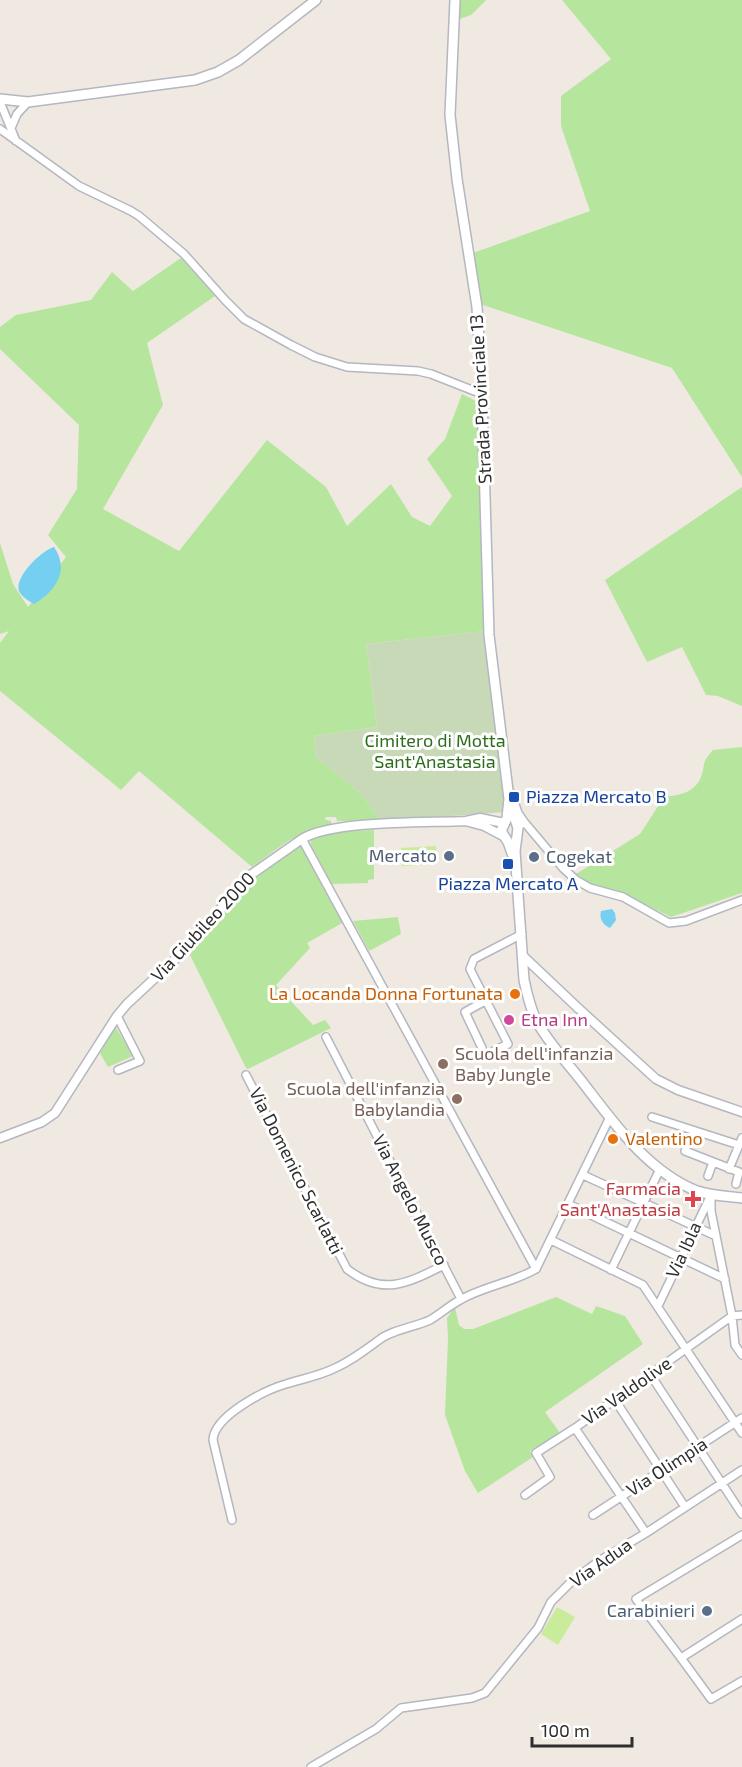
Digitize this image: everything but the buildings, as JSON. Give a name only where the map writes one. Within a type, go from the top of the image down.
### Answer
[{"type":"main road","points":[[0,101],[28,102],[195,80],[218,72],[239,60],[316,0]]},
{"type":"main road","name":"Strada Provinciale 13","points":[[455,0],[450,115],[457,179],[477,307],[482,394],[489,635],[514,826]]},
{"type":"main road","points":[[514,826],[501,828],[516,864]]},
{"type":"main road","points":[[504,837],[509,839],[514,826]]},
{"type":"main road","points":[[514,826],[527,996],[536,1020],[610,1117],[660,1169],[696,1190],[711,1195],[742,1198]]},
{"type":"street","points":[[0,101],[18,143]]},
{"type":"street","points":[[11,128],[17,114],[28,102]]},
{"type":"street","points":[[0,129],[79,186],[139,216],[184,254],[244,319],[291,345],[315,357],[347,368],[417,371],[431,374],[482,394]]},
{"type":"street","points":[[507,785],[518,813],[514,826],[576,880],[590,888],[623,897],[669,923],[686,921],[742,900]]},
{"type":"street","name":"Via Giubileo 2000","points":[[0,1138],[50,1118],[61,1105],[117,1016],[127,1004],[183,952],[249,876],[302,839],[332,828],[466,821],[480,818],[514,826]]},
{"type":"street","points":[[466,821],[484,826],[504,837]]},
{"type":"street","points":[[302,839],[536,1269]]},
{"type":"street","points":[[494,1051],[508,1044],[485,1001],[470,965],[474,959],[522,934]]},
{"type":"street","points":[[523,956],[656,1079],[678,1090],[742,1112]]},
{"type":"street","points":[[482,1048],[465,1012],[485,1001]]},
{"type":"street","points":[[117,1016],[140,1061],[118,1070]]},
{"type":"street","name":"Via Angelo Musco","points":[[326,1037],[461,1299]]},
{"type":"street","name":"Via Domenico Scarlatti","points":[[246,1075],[347,1269],[363,1280],[399,1285],[444,1265]]},
{"type":"street","points":[[232,1520],[213,1440],[214,1431],[223,1420],[234,1410],[266,1393],[286,1384],[332,1370],[357,1358],[380,1338],[429,1320],[461,1299],[536,1269],[610,1117]]},
{"type":"street","points":[[652,1117],[741,1142],[729,1169]]},
{"type":"street","points":[[692,1130],[685,1151],[739,1172],[736,1184]]},
{"type":"street","points":[[708,1176],[713,1162]]},
{"type":"street","points":[[611,1270],[660,1169]]},
{"type":"street","points":[[583,1175],[716,1236]]},
{"type":"street","points":[[711,1195],[711,1211],[732,1316],[735,1346],[742,1355]]},
{"type":"street","name":"Via Ibla","points":[[658,1306],[711,1195]]},
{"type":"street","points":[[568,1204],[725,1279]]},
{"type":"street","points":[[550,1240],[643,1285],[739,1421],[742,1433]]},
{"type":"street","points":[[732,1316],[742,1315]]},
{"type":"street","name":"Via Valdolive","points":[[525,1495],[550,1477],[536,1453],[575,1428],[732,1316]]},
{"type":"street","points":[[650,1374],[742,1514]]},
{"type":"street","points":[[615,1400],[685,1507]]},
{"type":"street","name":"Via Olimpia","points":[[593,1515],[739,1421]]},
{"type":"street","points":[[575,1428],[646,1533]]},
{"type":"street","name":"Via Adua","points":[[311,1767],[376,1729],[401,1708],[472,1698],[485,1692],[538,1628],[551,1602],[571,1582],[598,1561],[646,1533],[742,1470]]},
{"type":"street","points":[[742,1535],[636,1599],[711,1699],[742,1680]]},
{"type":"street","points":[[681,1658],[742,1619]]},
{"type":"green space","points":[[460,0],[486,0],[471,15],[460,19]]},
{"type":"green space","points":[[562,0],[742,0],[742,477],[672,368],[480,304],[473,253],[590,211],[561,126],[561,96],[611,59]]},
{"type":"green space","points":[[181,258],[215,296],[147,343],[163,405],[103,509],[179,551],[267,440],[326,487],[347,526],[391,484],[412,517],[430,526],[452,496],[427,459],[445,439],[462,394],[476,401],[485,631],[366,644],[377,727],[314,736],[316,757],[359,792],[382,821],[337,821],[336,817],[325,817],[326,820],[331,821],[331,824],[298,835],[252,867],[139,771],[121,790],[0,691],[0,643],[9,631],[0,634],[0,543],[13,584],[28,607],[66,557],[48,535],[77,489],[79,425],[0,349],[0,327],[16,315],[91,300],[112,272],[133,291]]},
{"type":"green space","points":[[742,487],[742,706],[718,696],[706,695],[682,647],[647,662],[605,580]]},
{"type":"green space","name":"Cimitero di Motta Sant'Anastasia","points":[[485,631],[506,812],[382,821],[359,792],[316,757],[314,736],[377,727],[366,644]]},
{"type":"green space","points":[[742,747],[742,893],[671,917],[622,893],[590,884],[576,874],[640,834],[664,797],[681,794],[695,787],[701,777],[705,761],[713,750]]},
{"type":"green space","points":[[374,830],[374,879],[368,880],[368,883],[332,884],[311,845],[310,838],[332,832]]},
{"type":"green space","points":[[299,845],[305,848],[344,922],[307,943],[310,948],[276,985],[313,1025],[325,1020],[331,1028],[248,1069],[189,953],[246,883]]},
{"type":"green space","points":[[436,846],[437,864],[402,866],[401,848]]},
{"type":"green space","points":[[398,917],[401,934],[369,951],[353,921]]},
{"type":"green space","points":[[115,1026],[133,1056],[108,1067],[100,1053]]},
{"type":"green space","points":[[556,1297],[592,1314],[596,1306],[625,1316],[643,1344],[545,1412],[560,1433],[530,1451],[533,1457],[478,1493],[465,1471],[445,1415],[447,1318],[455,1307],[459,1325],[464,1329],[473,1329]]},
{"type":"green space","points":[[557,1607],[575,1617],[558,1645],[541,1634]]},
{"type":"water","points":[[54,547],[59,556],[61,572],[49,593],[34,604],[19,591],[21,579],[36,559]]},
{"type":"water","points":[[612,909],[616,920],[610,928],[602,921],[601,911]]},
{"type":"place","name":"Piazza Mercato B","points":[[514,797]]},
{"type":"place","name":"Mercato","points":[[449,856]]},
{"type":"place","name":"Cogekat","points":[[534,857]]},
{"type":"place","name":"Piazza Mercato A","points":[[508,864]]},
{"type":"place","name":"La Locanda Donna Fortunata","points":[[515,994]]},
{"type":"place","name":"Etna Inn","points":[[509,1020]]},
{"type":"place","name":"Scuola dell'infanzia Baby Jungle","points":[[443,1064]]},
{"type":"place","name":"Scuola dell'infanzia Babylandia","points":[[457,1099]]},
{"type":"place","name":"Valentino","points":[[613,1139]]},
{"type":"place","name":"Farmacia Sant'Anastasia","points":[[693,1199]]},
{"type":"place","name":"Carabinieri","points":[[707,1611]]}]
